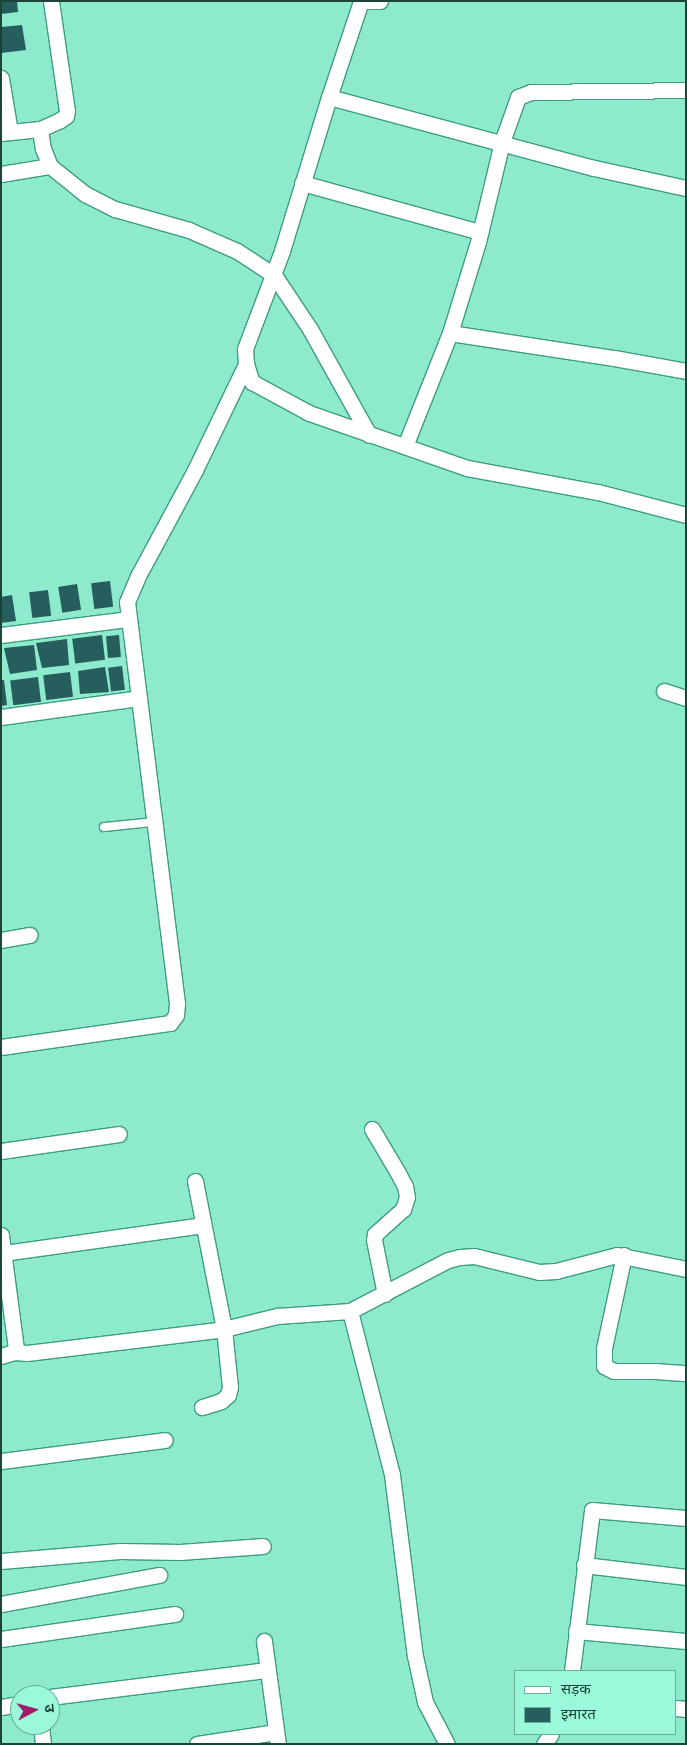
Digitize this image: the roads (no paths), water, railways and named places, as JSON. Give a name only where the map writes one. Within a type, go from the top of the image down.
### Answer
[{"type":"street","points":[[1,78],[5,132],[40,129],[66,116],[67,112],[51,1]]},
{"type":"street","points":[[380,1],[361,1],[328,97],[274,275],[245,349],[246,364],[252,382],[309,413],[467,468],[598,492],[686,515]]},
{"type":"street","points":[[405,446],[450,333],[480,232],[502,142],[518,97],[526,93],[686,90]]},
{"type":"street","points":[[328,97],[594,168],[686,188]]},
{"type":"street","points":[[40,129],[43,149],[50,166],[85,194],[107,205],[189,230],[237,251],[274,275],[310,329],[369,434]]},
{"type":"street","points":[[1,174],[50,166]]},
{"type":"street","points":[[302,183],[480,232]]},
{"type":"street","points":[[450,333],[686,371]]},
{"type":"street","points":[[1,1047],[170,1023],[176,1015],[177,1003],[139,698],[127,619],[127,602],[129,593],[195,470],[246,364]]},
{"type":"street","points":[[1,634],[127,619]]},
{"type":"street","points":[[664,691],[686,698]]},
{"type":"street","points":[[1,716],[139,698]]},
{"type":"street","points":[[1,940],[30,935]]},
{"type":"street","points":[[372,1129],[405,1186],[407,1197],[404,1208],[376,1234],[374,1240],[385,1294]]},
{"type":"street","points":[[1,1151],[119,1134]]},
{"type":"street","points":[[195,1181],[224,1328],[230,1387],[228,1395],[221,1401],[202,1407]]},
{"type":"street","points":[[4,1253],[203,1225]]},
{"type":"street","points":[[1,1234],[16,1344],[8,1354]]},
{"type":"street","points":[[8,1354],[224,1328],[277,1316],[350,1311],[448,1260],[460,1256],[474,1256],[539,1272],[556,1271],[616,1255],[624,1255],[686,1269]]},
{"type":"street","points":[[624,1255],[604,1348],[604,1366],[614,1371],[686,1373]]},
{"type":"street","points":[[350,1311],[392,1475],[415,1656],[425,1702],[447,1744]]},
{"type":"street","points":[[1,1460],[165,1440]]},
{"type":"street","points":[[572,1670],[592,1510],[686,1518]]},
{"type":"street","points":[[1,1561],[120,1550],[180,1552],[263,1546]]},
{"type":"street","points":[[584,1565],[686,1577]]},
{"type":"street","points":[[1,1604],[159,1575]]},
{"type":"street","points":[[1,1639],[175,1614]]},
{"type":"street","points":[[576,1631],[686,1641]]},
{"type":"street","points":[[197,1744],[277,1738],[264,1641]]},
{"type":"street","points":[[60,1696],[267,1670]]},
{"type":"lane","points":[[104,827],[153,822]]}]
